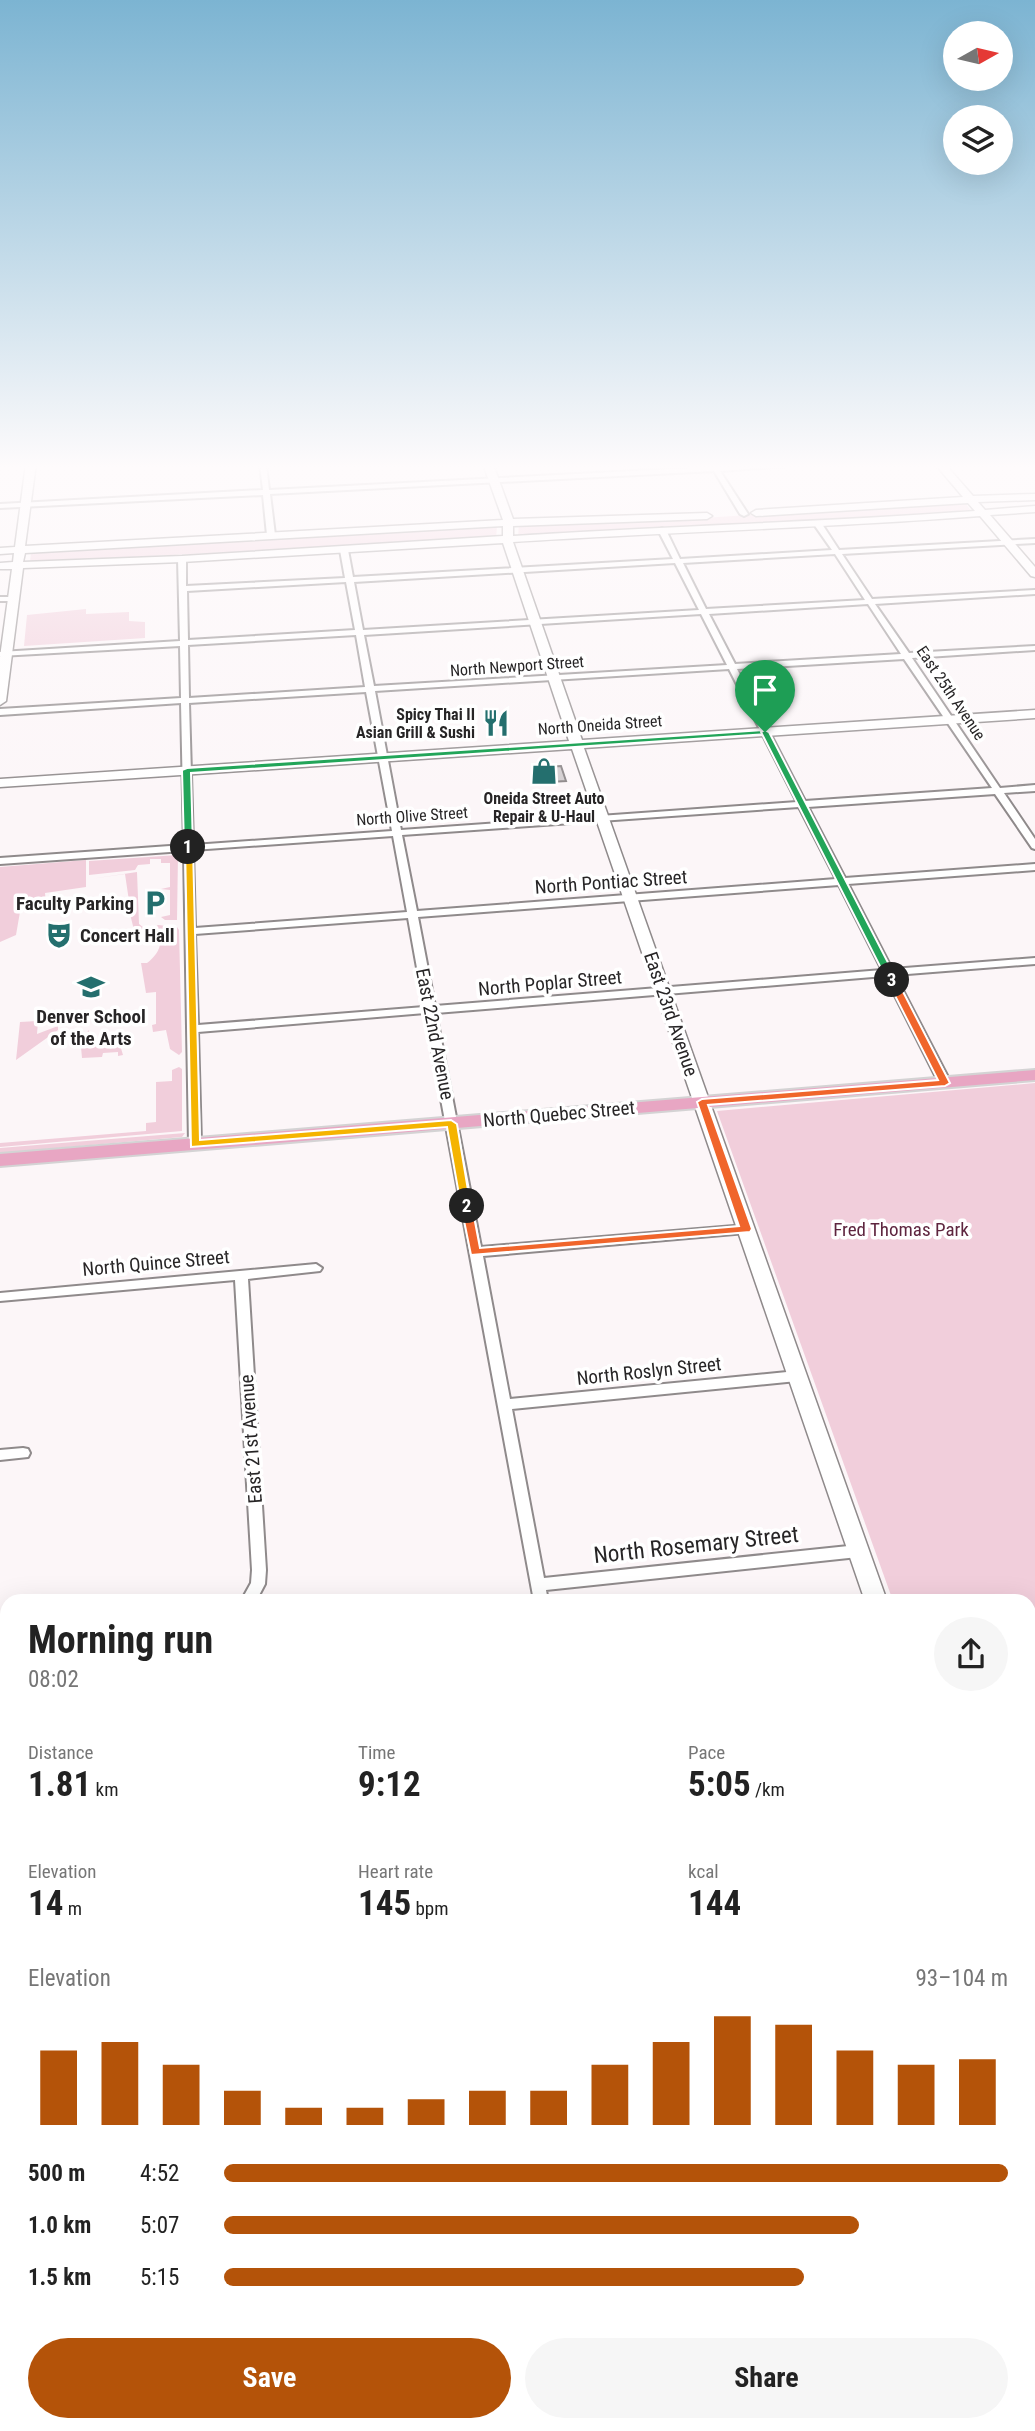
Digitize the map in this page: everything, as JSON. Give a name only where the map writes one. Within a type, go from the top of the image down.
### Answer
[{"type":"main road","name":"North Quebec Street","points":[[0,1160],[1035,1075]]},
{"type":"street","points":[[0,701],[3,654],[17,577]]},
{"type":"street","points":[[182,577],[195,1144]]},
{"type":"street","points":[[182,589],[378,577]]},
{"type":"street","name":"East 23rd Avenue","points":[[519,577],[874,1594]]},
{"type":"street","points":[[685,577],[945,1083]]},
{"type":"street","name":"East 25th Avenue","points":[[853,577],[1035,846]]},
{"type":"street","name":"East 22nd Avenue","points":[[349,579],[540,1594]]},
{"type":"street","points":[[3,654],[1035,592]]},
{"type":"street","points":[[0,599],[14,599]]},
{"type":"street","name":"North Newport Street","points":[[0,712],[1035,648]]},
{"type":"street","name":"North Oneida Street","points":[[0,783],[1035,714]]},
{"type":"street","name":"North Olive Street","points":[[0,861],[1035,788]]},
{"type":"street","name":"North Pontiac Street","points":[[190,931],[1035,867]]},
{"type":"street","name":"North Poplar Street","points":[[192,1029],[1035,961]]},
{"type":"street","points":[[475,1252],[746,1229]]},
{"type":"street","name":"North Quince Street","points":[[0,1297],[316,1268]]},
{"type":"street","name":"East 21st Avenue","points":[[241,1275],[259,1570],[258,1584],[252,1594]]},
{"type":"street","name":"North Roslyn Street","points":[[504,1405],[797,1376]]},
{"type":"street","points":[[0,1455],[23,1453]]},
{"type":"street","name":"North Rosemary Street","points":[[538,1585],[859,1550]]},
{"type":"green space","points":[[86,609],[86,614],[129,612],[129,621],[145,622],[145,638],[24,646],[27,615]]},
{"type":"green space","points":[[178,855],[177,920],[165,920],[161,917],[170,915],[170,890],[161,889],[170,887],[170,863],[161,863],[161,859],[150,859],[150,864],[138,865],[135,870],[89,875],[89,861]]},
{"type":"green space","points":[[86,860],[86,887],[45,893],[46,903],[21,906],[16,935],[0,942],[0,867]]},
{"type":"green space","points":[[137,872],[139,924],[148,931],[158,925],[177,927],[179,930],[182,1052],[179,1055],[170,1049],[166,1030],[153,1032],[152,1025],[156,1024],[156,992],[146,993],[141,963],[147,963],[159,949],[157,931],[135,934],[127,902],[125,874],[90,879]]},
{"type":"green space","points":[[38,1021],[37,1034],[58,1026],[58,1030],[16,1060],[20,1022]]},
{"type":"green space","points":[[89,1030],[89,1041],[120,1045],[123,1055],[118,1056],[118,1052],[103,1053],[102,1057],[82,1058],[81,1047],[77,1044]]},
{"type":"green space","points":[[179,1067],[182,1069],[182,1131],[0,1147],[0,1143],[146,1131],[146,1123],[156,1122],[156,1082],[172,1081],[172,1070]]},
{"type":"green space","name":"Fred Thomas Park","points":[[1035,1083],[1035,1594],[890,1594],[717,1111]]},
{"type":"green space","points":[[185,1133],[182,1137],[0,1153],[0,1148]]},
{"type":"building","points":[[561,766],[566,781],[550,782],[544,767]]},
{"type":"place","name":"Spicy Thai II Asian Grill & Sushi","points":[[496,723]]},
{"type":"place","name":"Oneida Street Auto Repair & U-Haul","points":[[544,771]]},
{"type":"place","name":"Faculty Parking","points":[[155,903]]},
{"type":"place","name":"Concert Hall","points":[[59,935]]},
{"type":"place","name":"Denver School of the Arts","points":[[91,987]]},
{"type":"route","points":[[765,732],[945,1083],[702,1102],[746,1229],[475,1252],[451,1124],[195,1144],[187,770],[765,732]]}]
